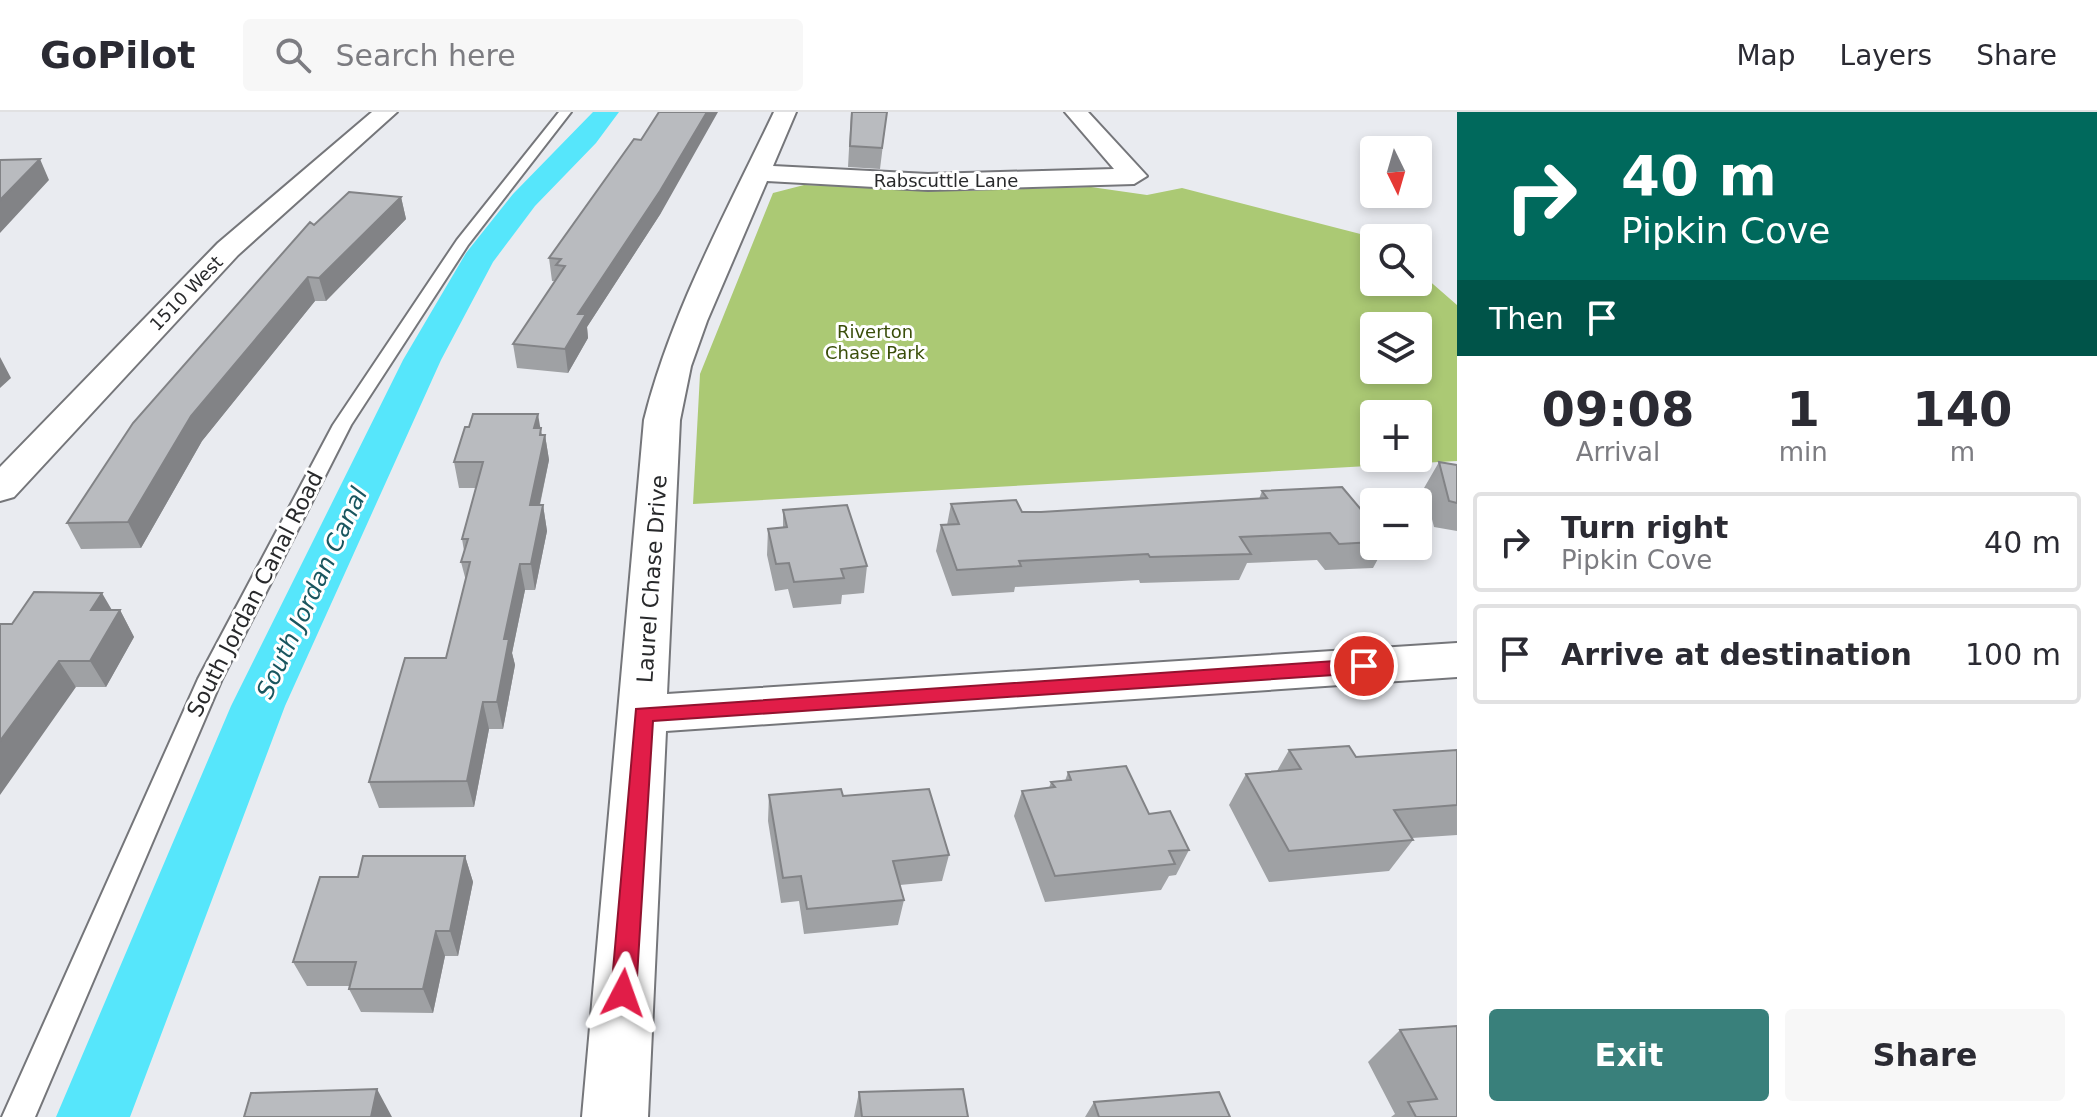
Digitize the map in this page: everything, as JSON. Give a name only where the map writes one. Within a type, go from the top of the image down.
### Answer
[{"type":"street","name":"1510 West","points":[[0,489],[228,249],[386,112]]},
{"type":"street","name":"Laurel Chase Drive","points":[[615,1117],[665,406],[674,366],[691,321],[785,112]]},
{"type":"street","name":"Rabscuttle Lane","points":[[758,173],[928,182],[1134,176],[1076,112]]},
{"type":"street","points":[[643,714],[1457,660]]},
{"type":"lane","name":"South Jordan Canal Road","points":[[18,1117],[210,679],[342,425],[462,243],[565,112]]},
{"type":"green space","name":"Riverton Chase Park","points":[[804,185],[957,191],[1091,187],[1147,195],[1182,188],[1360,234],[1360,296],[1432,296],[1432,283],[1457,305],[1457,461],[1432,462],[1432,400],[1360,400],[1360,466],[693,504],[700,374],[773,193]]},
{"type":"building","points":[[659,112],[707,112],[660,191],[578,314],[586,314],[565,349],[513,344],[565,266],[556,265],[561,259],[549,258],[634,139],[641,140]]},
{"type":"building","points":[[852,112],[887,112],[882,148],[850,146]]},
{"type":"building","points":[[40,159],[0,200],[0,160]]},
{"type":"building","points":[[349,192],[401,197],[319,278],[308,277],[191,416],[128,522],[67,523],[133,423],[310,222],[314,225]]},
{"type":"building","points":[[473,414],[538,414],[534,428],[541,428],[540,435],[545,435],[530,505],[543,505],[531,564],[520,564],[504,639],[509,639],[497,702],[483,702],[467,781],[369,782],[405,658],[446,658],[470,562],[461,562],[468,539],[462,539],[483,462],[454,462],[465,427],[469,427]]},
{"type":"building","points":[[1439,462],[1457,465],[1457,503],[1449,501]]},
{"type":"building","points":[[1342,487],[1360,508],[1360,543],[1339,544],[1330,533],[1240,537],[1251,554],[1150,557],[1148,554],[1019,561],[1021,566],[957,570],[941,525],[959,524],[951,504],[1016,500],[1022,512],[1041,512],[1267,498],[1262,491]]},
{"type":"building","points":[[847,505],[867,566],[841,569],[844,578],[794,582],[789,563],[776,564],[768,529],[787,527],[783,510]]},
{"type":"building","points":[[34,592],[102,593],[91,610],[120,610],[90,661],[59,661],[0,741],[0,624],[12,624]]},
{"type":"building","points":[[1349,746],[1356,757],[1457,750],[1457,805],[1394,810],[1413,840],[1289,851],[1246,774],[1301,769],[1289,750]]},
{"type":"building","points":[[1126,766],[1149,814],[1170,811],[1189,850],[1169,851],[1175,864],[1055,876],[1022,791],[1055,787],[1051,782],[1071,780],[1068,772]]},
{"type":"building","points":[[841,789],[843,796],[929,789],[949,855],[893,861],[904,900],[807,909],[801,876],[783,878],[769,795]]},
{"type":"building","points":[[363,856],[465,856],[450,931],[436,931],[423,989],[349,989],[356,962],[293,962],[320,877],[358,877]]},
{"type":"building","points":[[1457,1026],[1457,1117],[1416,1117],[1408,1102],[1437,1099],[1400,1030]]},
{"type":"building","points":[[377,1089],[371,1117],[244,1117],[251,1093]]},
{"type":"building","points":[[963,1089],[968,1117],[862,1117],[859,1092]]},
{"type":"building","points":[[1219,1092],[1230,1117],[1099,1117],[1094,1102]]},
{"type":"waterway","name":"South Jordan Canal","points":[[93,1117],[258,706],[422,360],[478,260],[524,200],[587,137],[606,112]]},
{"type":"route","points":[[623,993],[643,714],[1364,666]]}]
